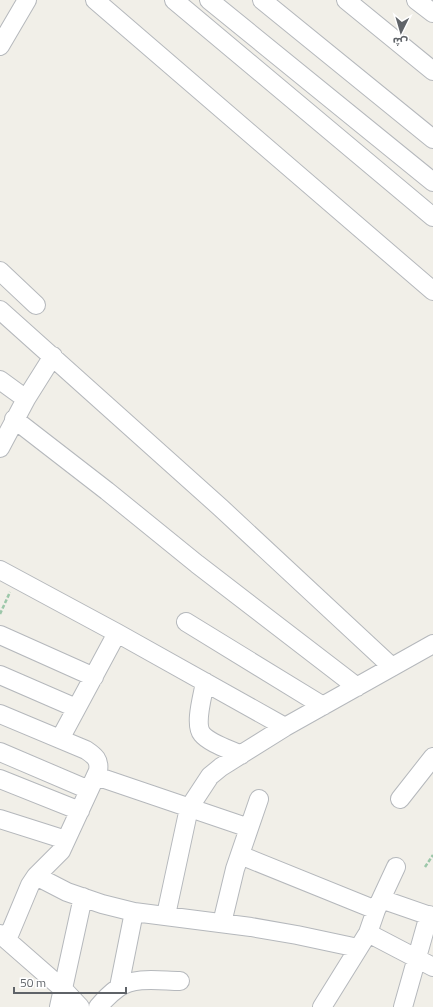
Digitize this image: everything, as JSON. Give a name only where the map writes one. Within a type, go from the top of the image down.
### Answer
[{"type":"street","points":[[0,46],[27,0]]},
{"type":"street","points":[[95,0],[433,291]]},
{"type":"street","points":[[174,0],[433,217]]},
{"type":"street","points":[[210,0],[433,182]]},
{"type":"street","points":[[262,0],[433,139]]},
{"type":"street","points":[[346,0],[433,71]]},
{"type":"street","points":[[416,0],[433,13]]},
{"type":"street","points":[[0,271],[36,305]]},
{"type":"street","points":[[0,310],[221,508],[392,667]]},
{"type":"street","points":[[0,448],[9,420],[26,399],[53,356]]},
{"type":"street","points":[[0,380],[26,399]]},
{"type":"street","points":[[9,420],[107,491],[197,564],[357,687]]},
{"type":"street","points":[[0,570],[117,633],[285,728]]},
{"type":"street","points":[[186,622],[323,706]]},
{"type":"street","points":[[60,739],[117,633]]},
{"type":"street","points":[[0,636],[94,677]]},
{"type":"street","points":[[166,915],[189,808],[210,776],[221,767],[285,728],[433,644]]},
{"type":"street","points":[[0,675],[76,708]]},
{"type":"street","points":[[205,682],[199,717],[199,726],[202,734],[208,739],[241,755]]},
{"type":"street","points":[[0,714],[86,750],[96,758],[99,765],[93,783],[60,852],[36,876],[3,937],[62,999],[80,1007]]},
{"type":"street","points":[[0,752],[93,783],[189,808],[249,828]]},
{"type":"street","points":[[400,799],[433,757]]},
{"type":"street","points":[[0,779],[80,811]]},
{"type":"street","points":[[222,923],[235,870],[259,799]]},
{"type":"street","points":[[0,819],[66,840]]},
{"type":"street","points":[[240,855],[378,904],[431,916],[416,957],[403,1007]]},
{"type":"street","points":[[322,1007],[368,933],[378,904],[396,867]]},
{"type":"street","points":[[36,876],[67,892],[102,904],[134,912],[166,915],[297,935],[358,948]]},
{"type":"street","points":[[62,999],[83,897]]},
{"type":"street","points":[[119,987],[134,912]]},
{"type":"street","points":[[368,933],[433,967]]},
{"type":"street","points":[[98,1007],[119,987],[129,983],[142,981],[180,981]]},
{"type":"path","points":[[0,614],[16,579]]},
{"type":"path","points":[[425,867],[433,855]]}]
